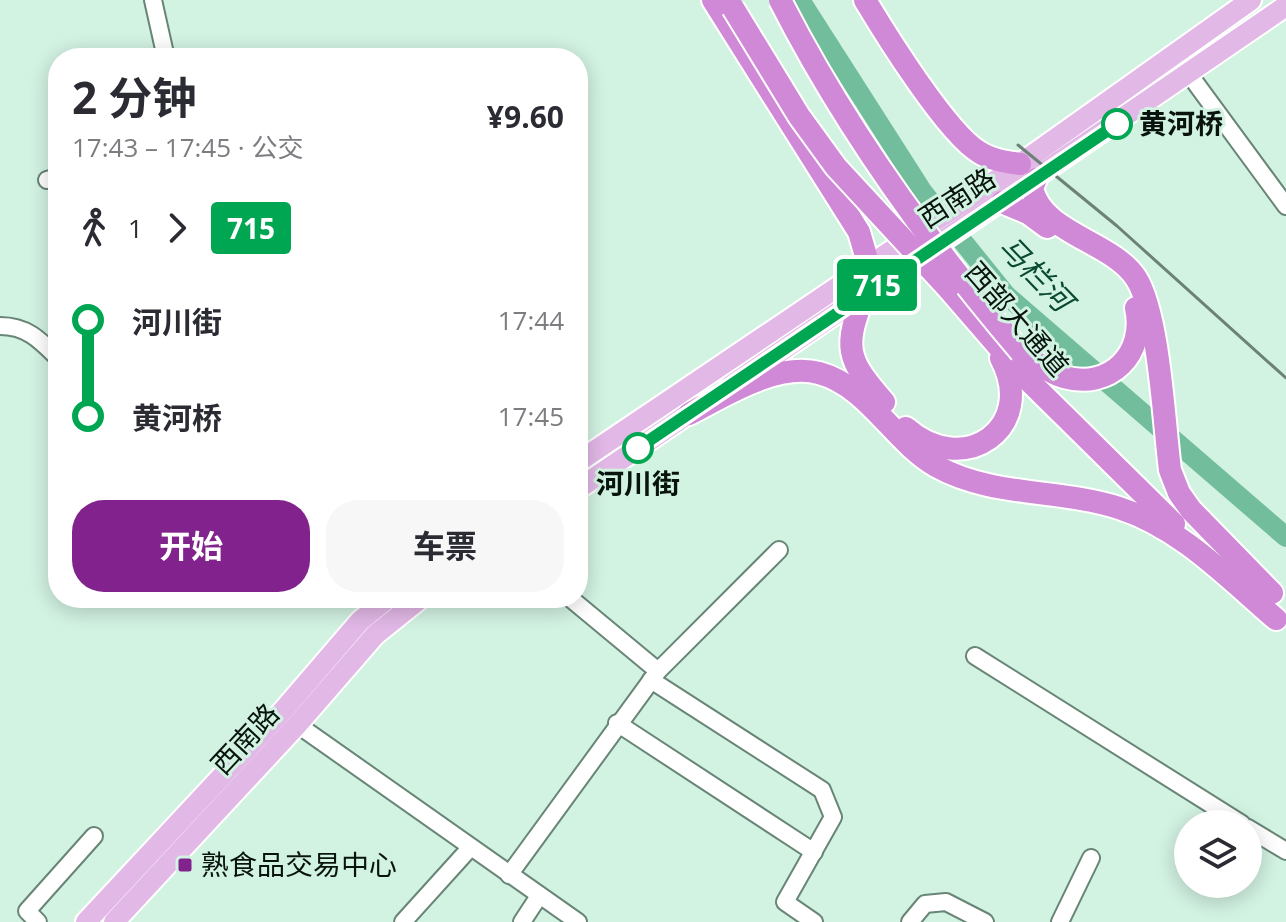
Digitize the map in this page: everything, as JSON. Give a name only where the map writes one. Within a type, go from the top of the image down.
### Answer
[{"type":"highway","points":[[713,0],[859,232],[866,256],[858,272]]},
{"type":"highway","points":[[729,0],[799,116],[836,167],[948,288]]},
{"type":"highway","name":"西部大通道","points":[[766,0],[796,59],[948,288],[1126,480],[1280,611]]},
{"type":"highway","name":"西部大通道","points":[[780,0],[807,53],[917,220],[966,287],[1021,352],[1135,471],[1280,611]]},
{"type":"highway","points":[[865,0],[924,89],[976,151],[1028,172],[1038,207],[1134,274],[1152,316],[1170,470],[1179,493],[1280,611]]},
{"type":"highway","points":[[994,199],[1028,213],[1118,280],[1135,304],[1139,332],[1136,346],[1113,372],[1097,379],[1083,381],[1060,376],[1021,352]]},
{"type":"highway","points":[[865,293],[853,322],[851,349],[855,367],[908,430],[926,443],[951,449],[970,449],[987,443],[1008,413],[1010,377],[984,330]]},
{"type":"highway","points":[[689,414],[776,374],[801,370],[819,373],[843,382],[867,402],[897,437],[965,481],[1117,508],[1165,527],[1280,611]]},
{"type":"main road","name":"西南路","points":[[588,455],[858,272],[908,252],[994,199],[1251,0]]},
{"type":"main road","name":"西南路","points":[[1028,172],[1189,74],[1286,6]]},
{"type":"main road","name":"西南路","points":[[588,482],[865,293],[908,252]]},
{"type":"main road","name":"西南路","points":[[114,922],[289,719],[360,621],[376,608]]},
{"type":"main road","name":"西南路","points":[[86,922],[375,635],[409,608]]},
{"type":"street","points":[[153,0],[164,48]]},
{"type":"street","points":[[1189,74],[1286,206]]},
{"type":"street","points":[[0,326],[15,326],[36,335],[48,348]]},
{"type":"street","points":[[509,875],[655,675],[779,550]]},
{"type":"street","points":[[581,608],[655,675],[822,790],[833,817],[785,902],[814,922]]},
{"type":"street","points":[[975,656],[1220,810]]},
{"type":"street","points":[[289,719],[578,922]]},
{"type":"street","points":[[617,723],[814,852]]},
{"type":"street","points":[[38,922],[27,911],[94,836]]},
{"type":"street","points":[[1262,836],[1286,851]]},
{"type":"street","points":[[403,922],[470,848]]},
{"type":"street","points":[[1060,922],[1091,858]]},
{"type":"street","points":[[522,922],[539,896]]},
{"type":"street","points":[[910,922],[925,904],[946,902],[985,922]]},
{"type":"waterway","name":"马栏河","points":[[800,0],[922,191],[1006,295],[1286,537]]},
{"type":"railway","points":[[1018,145],[1117,226],[1286,378]]},
{"type":"bus line","name":"715","points":[[638,448],[1117,124]]},
{"type":"place","name":"黄河桥","points":[[1117,124]]},
{"type":"place","name":"河川街","points":[[638,448]]},
{"type":"place","name":"熟食品交易中心","points":[[185,865]]}]
